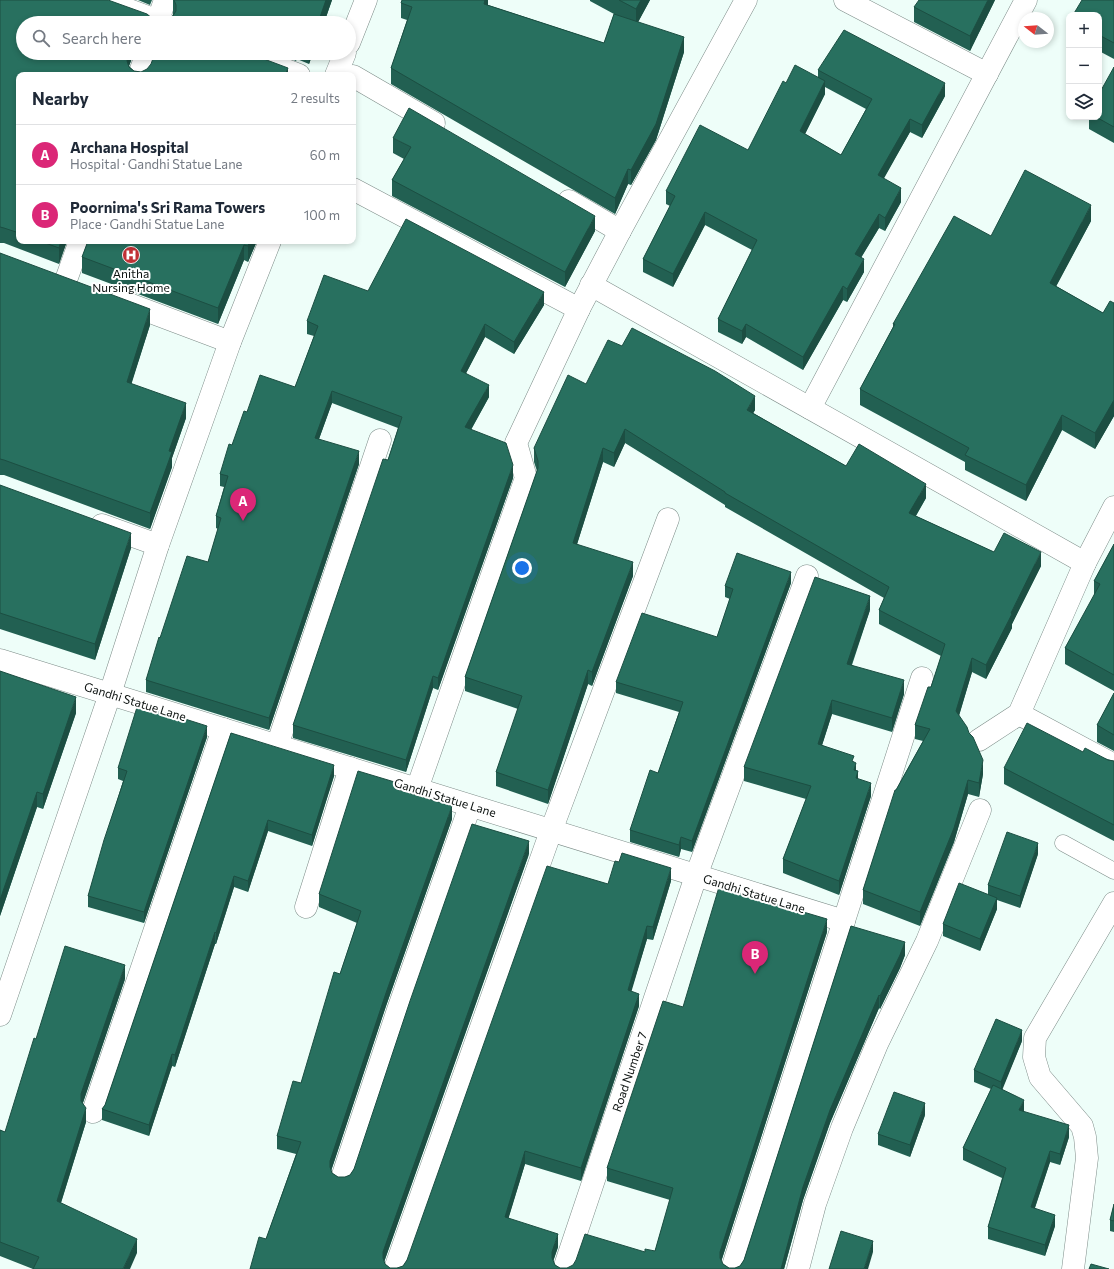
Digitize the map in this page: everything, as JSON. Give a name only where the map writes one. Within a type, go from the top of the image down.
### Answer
[{"type":"street","points":[[102,0],[144,16]]},
{"type":"street","points":[[161,16],[165,0]]},
{"type":"street","points":[[356,25],[366,0]]},
{"type":"street","points":[[417,789],[526,478],[516,443],[579,309],[620,230],[746,0]]},
{"type":"street","points":[[845,0],[987,74]]},
{"type":"street","points":[[810,408],[1026,0]]},
{"type":"street","points":[[140,72],[144,60]]},
{"type":"street","points":[[260,60],[291,72]]},
{"type":"street","points":[[356,76],[449,132]]},
{"type":"street","points":[[356,191],[579,309]]},
{"type":"street","points":[[552,191],[620,230]]},
{"type":"street","points":[[44,272],[74,283],[80,244]]},
{"type":"street","points":[[0,1015],[110,694],[158,545],[230,342],[269,244]]},
{"type":"street","points":[[591,286],[1085,563]]},
{"type":"street","points":[[103,294],[230,342]]},
{"type":"street","points":[[277,746],[380,440]]},
{"type":"street","points":[[978,740],[1019,714],[1085,563],[1114,507]]},
{"type":"street","points":[[82,518],[158,545]]},
{"type":"street","points":[[395,1269],[551,831],[668,519]]},
{"type":"street","name":"Road Number 7","points":[[564,1269],[696,876],[808,576]]},
{"type":"street","name":"Gandhi Statue Lane","points":[[0,660],[844,922]]},
{"type":"street","points":[[732,1269],[922,678]]},
{"type":"street","points":[[1019,714],[1114,765]]},
{"type":"street","points":[[93,1112],[223,729]]},
{"type":"street","points":[[306,907],[350,768]]},
{"type":"street","points":[[342,1178],[398,1010],[470,806]]},
{"type":"street","points":[[798,1269],[815,1204],[842,1128],[877,1044],[927,941],[980,810]]},
{"type":"street","points":[[1073,1269],[1087,1158],[1086,1138],[1082,1126],[1040,1077],[1034,1056],[1035,1038],[1114,903]]},
{"type":"lane","points":[[1063,843],[1114,871]]},
{"type":"building","points":[[0,0],[108,0],[147,14],[149,16],[16,16],[16,60],[127,60],[129,67],[134,71],[141,72],[16,72],[16,232],[0,227]]},
{"type":"building","points":[[174,0],[326,0],[320,16],[173,16],[176,11]]},
{"type":"building","points":[[402,0],[485,0],[484,4],[604,43],[614,14],[684,37],[656,124],[631,170],[628,169],[615,198],[391,68],[412,7],[401,3]]},
{"type":"building","points":[[619,0],[641,0],[636,9]]},
{"type":"building","points":[[919,0],[988,0],[970,36],[914,7]]},
{"type":"building","points":[[1082,0],[1114,0],[1114,43],[1102,37],[1102,12],[1075,12]]},
{"type":"building","points":[[844,30],[945,83],[922,125],[910,119],[878,175],[901,188],[885,218],[879,214],[855,254],[864,259],[847,289],[843,286],[803,357],[746,324],[742,331],[718,319],[757,240],[705,212],[673,274],[643,259],[675,196],[666,191],[700,125],[748,150],[783,81],[786,83],[795,65],[825,81],[800,131],[841,155],[872,99],[818,70]]},
{"type":"building","points":[[152,60],[267,60],[288,68],[286,72],[141,72],[147,69]]},
{"type":"building","points":[[1114,67],[1114,127],[1101,120],[1102,89]]},
{"type":"building","points":[[409,108],[595,216],[565,272],[392,180],[411,147],[393,138]]},
{"type":"building","points":[[1025,170],[1091,205],[1050,283],[1103,313],[1110,301],[1114,303],[1114,400],[1095,433],[1062,415],[1026,485],[965,455],[969,448],[860,389],[895,324],[893,324],[954,216],[991,236]]},
{"type":"building","points":[[406,219],[544,292],[514,342],[485,324],[461,371],[489,385],[465,427],[506,443],[513,465],[438,678],[433,676],[406,760],[293,725],[383,459],[388,460],[402,417],[332,391],[315,438],[359,451],[269,718],[146,680],[187,556],[208,562],[221,518],[216,516],[228,476],[220,474],[229,444],[232,445],[244,411],[247,412],[260,375],[295,387],[318,326],[307,321],[324,275],[368,291]]},
{"type":"building","points":[[48,244],[60,244],[59,248]]},
{"type":"building","points":[[87,244],[249,244],[248,246],[244,245],[218,308],[82,257]]},
{"type":"building","points":[[0,253],[150,309],[127,382],[186,403],[169,451],[172,452],[150,513],[0,459]]},
{"type":"building","points":[[632,328],[715,371],[755,396],[747,410],[846,466],[859,444],[926,484],[909,513],[994,552],[1004,533],[1041,552],[986,665],[972,658],[956,711],[973,737],[983,760],[979,783],[968,780],[954,828],[920,912],[863,890],[895,790],[930,729],[915,725],[928,687],[931,687],[945,644],[879,610],[889,587],[725,493],[625,429],[614,453],[603,448],[573,543],[633,562],[592,672],[588,670],[548,790],[496,772],[522,696],[465,677],[538,468],[538,461],[534,448],[568,375],[586,384],[608,340],[622,346]]},
{"type":"building","points":[[0,485],[131,533],[95,644],[0,613]]},
{"type":"building","points":[[1114,544],[1114,675],[1065,648],[1100,584],[1094,581]]},
{"type":"building","points":[[737,553],[791,572],[692,841],[681,837],[679,845],[630,830],[650,770],[658,773],[683,702],[616,682],[642,613],[717,637],[733,589],[725,586]]},
{"type":"building","points":[[815,577],[870,596],[847,664],[904,680],[892,718],[832,700],[818,744],[854,756],[852,761],[856,763],[854,770],[858,771],[856,778],[871,783],[839,881],[783,859],[811,786],[744,767]]},
{"type":"building","points":[[0,671],[76,697],[43,794],[37,792],[0,900]]},
{"type":"building","points":[[1114,693],[1114,735],[1097,725]]},
{"type":"building","points":[[138,704],[207,726],[144,912],[88,896],[104,840],[127,771],[118,768]]},
{"type":"building","points":[[1027,723],[1083,752],[1085,748],[1108,760],[1114,761],[1114,825],[1004,768]]},
{"type":"building","points":[[231,733],[334,765],[312,835],[268,820],[248,881],[234,876],[175,1055],[172,1054],[149,1125],[102,1109],[105,1105]]},
{"type":"building","points":[[358,771],[398,783],[396,789],[452,806],[386,993],[330,1161],[332,1173],[338,1177],[350,1175],[354,1169],[410,1001],[472,824],[529,841],[383,1252],[385,1264],[390,1268],[403,1266],[407,1260],[547,866],[608,884],[615,861],[619,862],[622,853],[671,868],[653,927],[647,926],[628,990],[639,994],[581,1168],[525,1151],[505,1217],[558,1234],[552,1252],[552,1258],[555,1265],[560,1268],[567,1268],[573,1265],[585,1234],[645,1252],[645,1249],[655,1251],[673,1188],[607,1168],[663,1001],[683,1007],[719,887],[827,919],[720,1252],[720,1258],[723,1264],[729,1268],[740,1266],[744,1260],[851,926],[905,942],[880,996],[879,995],[830,1110],[803,1187],[781,1269],[250,1269],[259,1237],[266,1239],[301,1142],[277,1136],[293,1081],[301,1083],[334,972],[340,974],[361,911],[319,894]]},
{"type":"building","points":[[1007,832],[1038,843],[1020,896],[988,885]]},
{"type":"building","points":[[959,883],[997,898],[980,939],[943,924]]},
{"type":"building","points":[[65,946],[125,965],[81,1094],[81,1101],[86,1108],[57,1201],[137,1239],[123,1269],[33,1269],[39,1257],[0,1242],[0,1130],[5,1132],[34,1038],[36,1039]]},
{"type":"building","points":[[996,1019],[1022,1030],[1001,1082],[974,1070]]},
{"type":"building","points":[[993,1085],[1024,1100],[1019,1110],[1069,1125],[1060,1154],[1050,1151],[1031,1207],[1055,1215],[1045,1245],[988,1227],[1006,1168],[963,1148]]},
{"type":"building","points":[[894,1092],[925,1103],[910,1145],[878,1134]]},
{"type":"building","points":[[1114,1204],[1114,1221],[1110,1220]]},
{"type":"building","points":[[841,1231],[873,1241],[864,1269],[829,1269]]},
{"type":"building","points":[[1091,1264],[1109,1269],[1089,1269]]},
{"type":"place","name":"Anitha Nursing Home","points":[[131,255]]},
{"type":"place","name":"Archana Hospital","points":[[243,521]]},
{"type":"place","name":"Poornima's Sri Rama Towers","points":[[755,974]]}]
